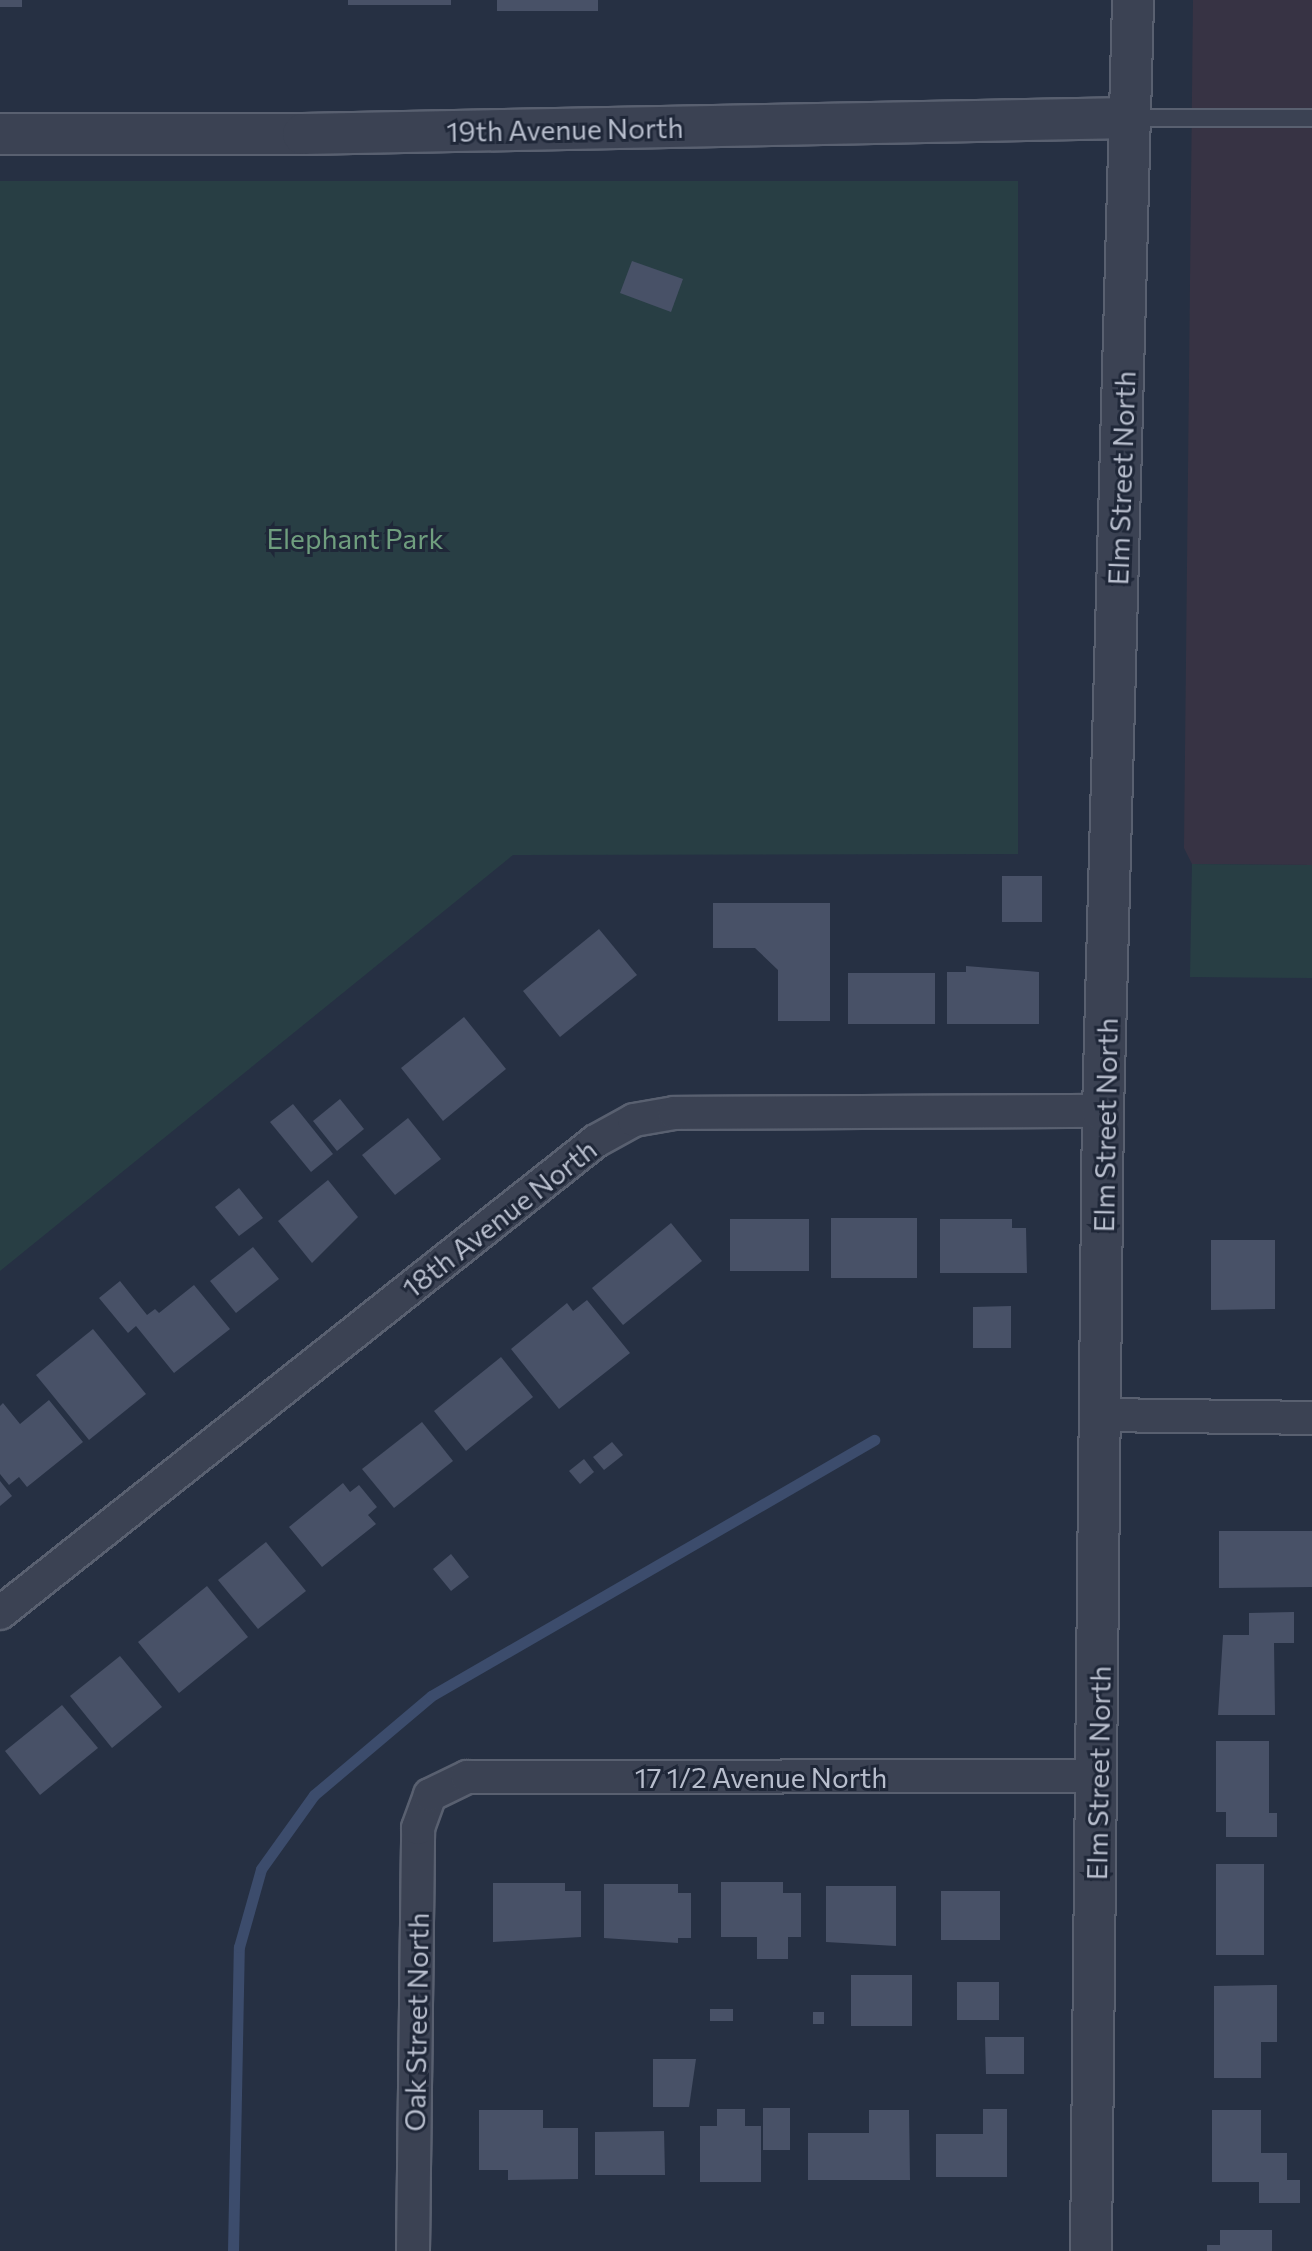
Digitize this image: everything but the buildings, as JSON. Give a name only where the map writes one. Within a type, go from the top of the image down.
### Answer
[{"type":"street","name":"Elm Street North","points":[[1091,2251],[1103,1111],[1133,0]]},
{"type":"street","name":"19th Avenue North","points":[[0,134],[303,134],[1130,118]]},
{"type":"street","name":"18th Avenue North","points":[[0,1613],[596,1141],[634,1120],[674,1113],[1103,1111]]},
{"type":"street","points":[[1101,1415],[1312,1418]]},
{"type":"street","name":"17 1/2 Avenue North","points":[[430,1795],[467,1777],[1097,1776]]},
{"type":"street","name":"Oak Street North","points":[[413,2251],[418,1828],[430,1795]]},
{"type":"lane","points":[[1130,118],[1312,118]]},
{"type":"shaded area","points":[[1193,0],[1312,0],[1312,865],[1192,864],[1184,848]]},
{"type":"green space","name":"Elephant Park","points":[[0,181],[1018,181],[1018,854],[513,855],[0,1271]]},
{"type":"green space","points":[[1192,864],[1312,865],[1312,978],[1190,977]]},
{"type":"waterway","points":[[233,2251],[239,1947],[261,1869],[314,1795],[431,1696],[874,1440]]}]
